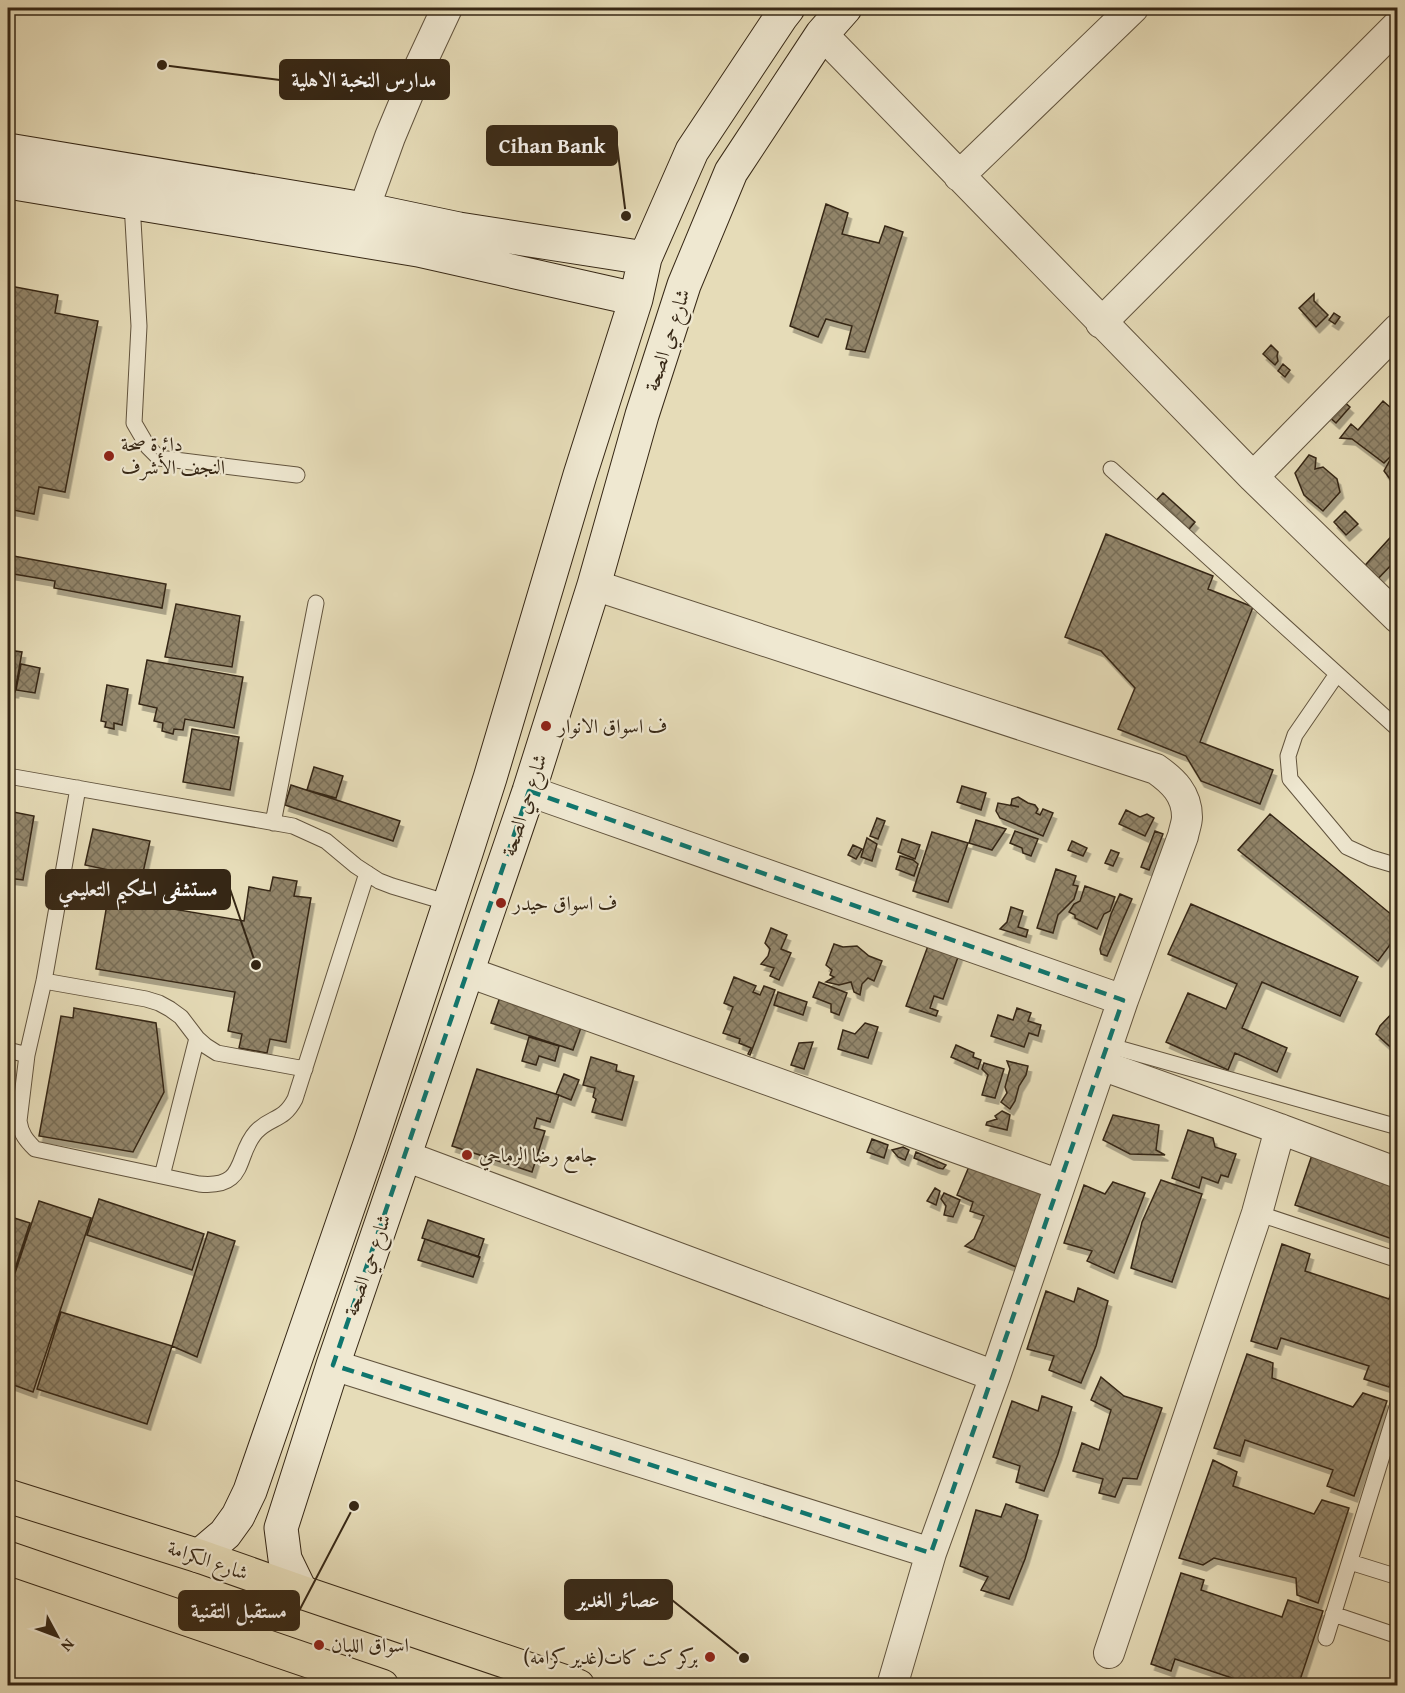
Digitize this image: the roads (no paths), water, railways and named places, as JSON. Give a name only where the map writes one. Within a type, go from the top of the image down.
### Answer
[{"type":"main road","name":"شارع حي الصحة","points":[[199,1556],[225,1534],[238,1516],[250,1491],[370,1144],[490,778],[580,475],[636,299],[645,258],[692,151],[788,8]]},
{"type":"main road","name":"شارع حي الصحة","points":[[301,1592],[285,1559],[281,1528],[333,1365],[529,791],[594,585],[642,415],[684,285],[731,172],[822,34],[845,8]]},
{"type":"main road","points":[[8,150],[364,209],[422,236]]},
{"type":"main road","points":[[8,182],[132,202],[422,236],[458,244],[636,299]]},
{"type":"main road","points":[[458,244],[645,258]]},
{"type":"main road","points":[[466,853],[467,862],[472,870],[481,875],[491,875],[500,870],[505,862]]},
{"type":"main road","points":[[449,903],[463,895],[472,895],[486,906],[488,914]]},
{"type":"main road","name":"شارع الكرامة","points":[[8,1496],[199,1556],[578,1686]]},
{"type":"main road","points":[[8,1558],[382,1686]]},
{"type":"street","points":[[364,209],[394,128],[447,8]]},
{"type":"street","points":[[959,176],[1132,8]]},
{"type":"street","points":[[1101,322],[1398,25]]},
{"type":"street","points":[[822,34],[1253,477],[1398,618]]},
{"type":"street","points":[[1253,477],[1392,346]]},
{"type":"street","points":[[594,585],[1137,762],[1156,769],[1172,780],[1183,798],[1187,817],[1183,837],[1123,1000],[995,1376],[931,1553],[892,1686]]},
{"type":"street","points":[[529,791],[1123,1000]]},
{"type":"street","points":[[468,972],[1060,1185]]},
{"type":"street","points":[[1104,1055],[1280,1129],[1398,1173]]},
{"type":"street","points":[[1109,1653],[1257,1213],[1280,1129]]},
{"type":"street","points":[[405,1156],[995,1376]]},
{"type":"street","points":[[333,1365],[931,1553]]},
{"type":"lane","points":[[132,202],[139,326],[134,423],[148,447],[159,458],[297,475]]},
{"type":"lane","points":[[1111,469],[1398,729]]},
{"type":"lane","points":[[273,823],[316,603]]},
{"type":"lane","points":[[1337,674],[1295,735],[1288,756],[1290,779],[1347,847],[1371,858],[1398,866]]},
{"type":"lane","points":[[8,776],[293,826],[336,848],[367,873],[392,886],[449,903]]},
{"type":"lane","points":[[78,788],[44,981],[27,1054],[20,1121],[21,1132],[35,1149],[210,1185],[230,1178],[238,1171],[252,1136],[264,1125],[286,1113],[291,1106],[305,1069],[367,873]]},
{"type":"lane","points":[[44,981],[159,1003],[181,1017],[196,1038],[217,1053],[305,1069]]},
{"type":"lane","points":[[162,1176],[196,1038]]},
{"type":"lane","points":[[8,1050],[27,1054]]},
{"type":"lane","points":[[1104,1055],[1398,1127]]},
{"type":"lane","points":[[1257,1213],[1398,1260]]},
{"type":"lane","points":[[1326,1638],[1398,1404]]},
{"type":"lane","points":[[1350,1562],[1398,1576]]},
{"type":"lane","points":[[1333,1614],[1398,1636]]},
{"type":"place","name":"مدارس النخبة الاهلية","points":[[162,65]]},
{"type":"place","name":"Cihan Bank","points":[[626,216]]},
{"type":"place","name":"دائرة صحة النجف الأشرف","points":[[109,456]]},
{"type":"place","name":"ف اسواق الانوار","points":[[546,726]]},
{"type":"place","name":"ف اسواق حيدر","points":[[501,903]]},
{"type":"place","name":"مستشفى الحكيم التعليمي","points":[[256,965]]},
{"type":"place","name":"جامع رضا الرماحي","points":[[467,1155]]},
{"type":"place","name":"مستقبل التقنية","points":[[354,1506]]},
{"type":"place","name":"اسواق اللبان","points":[[319,1645]]},
{"type":"place","name":"بركر كت كات(غدير كرامه)","points":[[710,1657]]},
{"type":"place","name":"عصائر الغدير","points":[[744,1658]]}]
